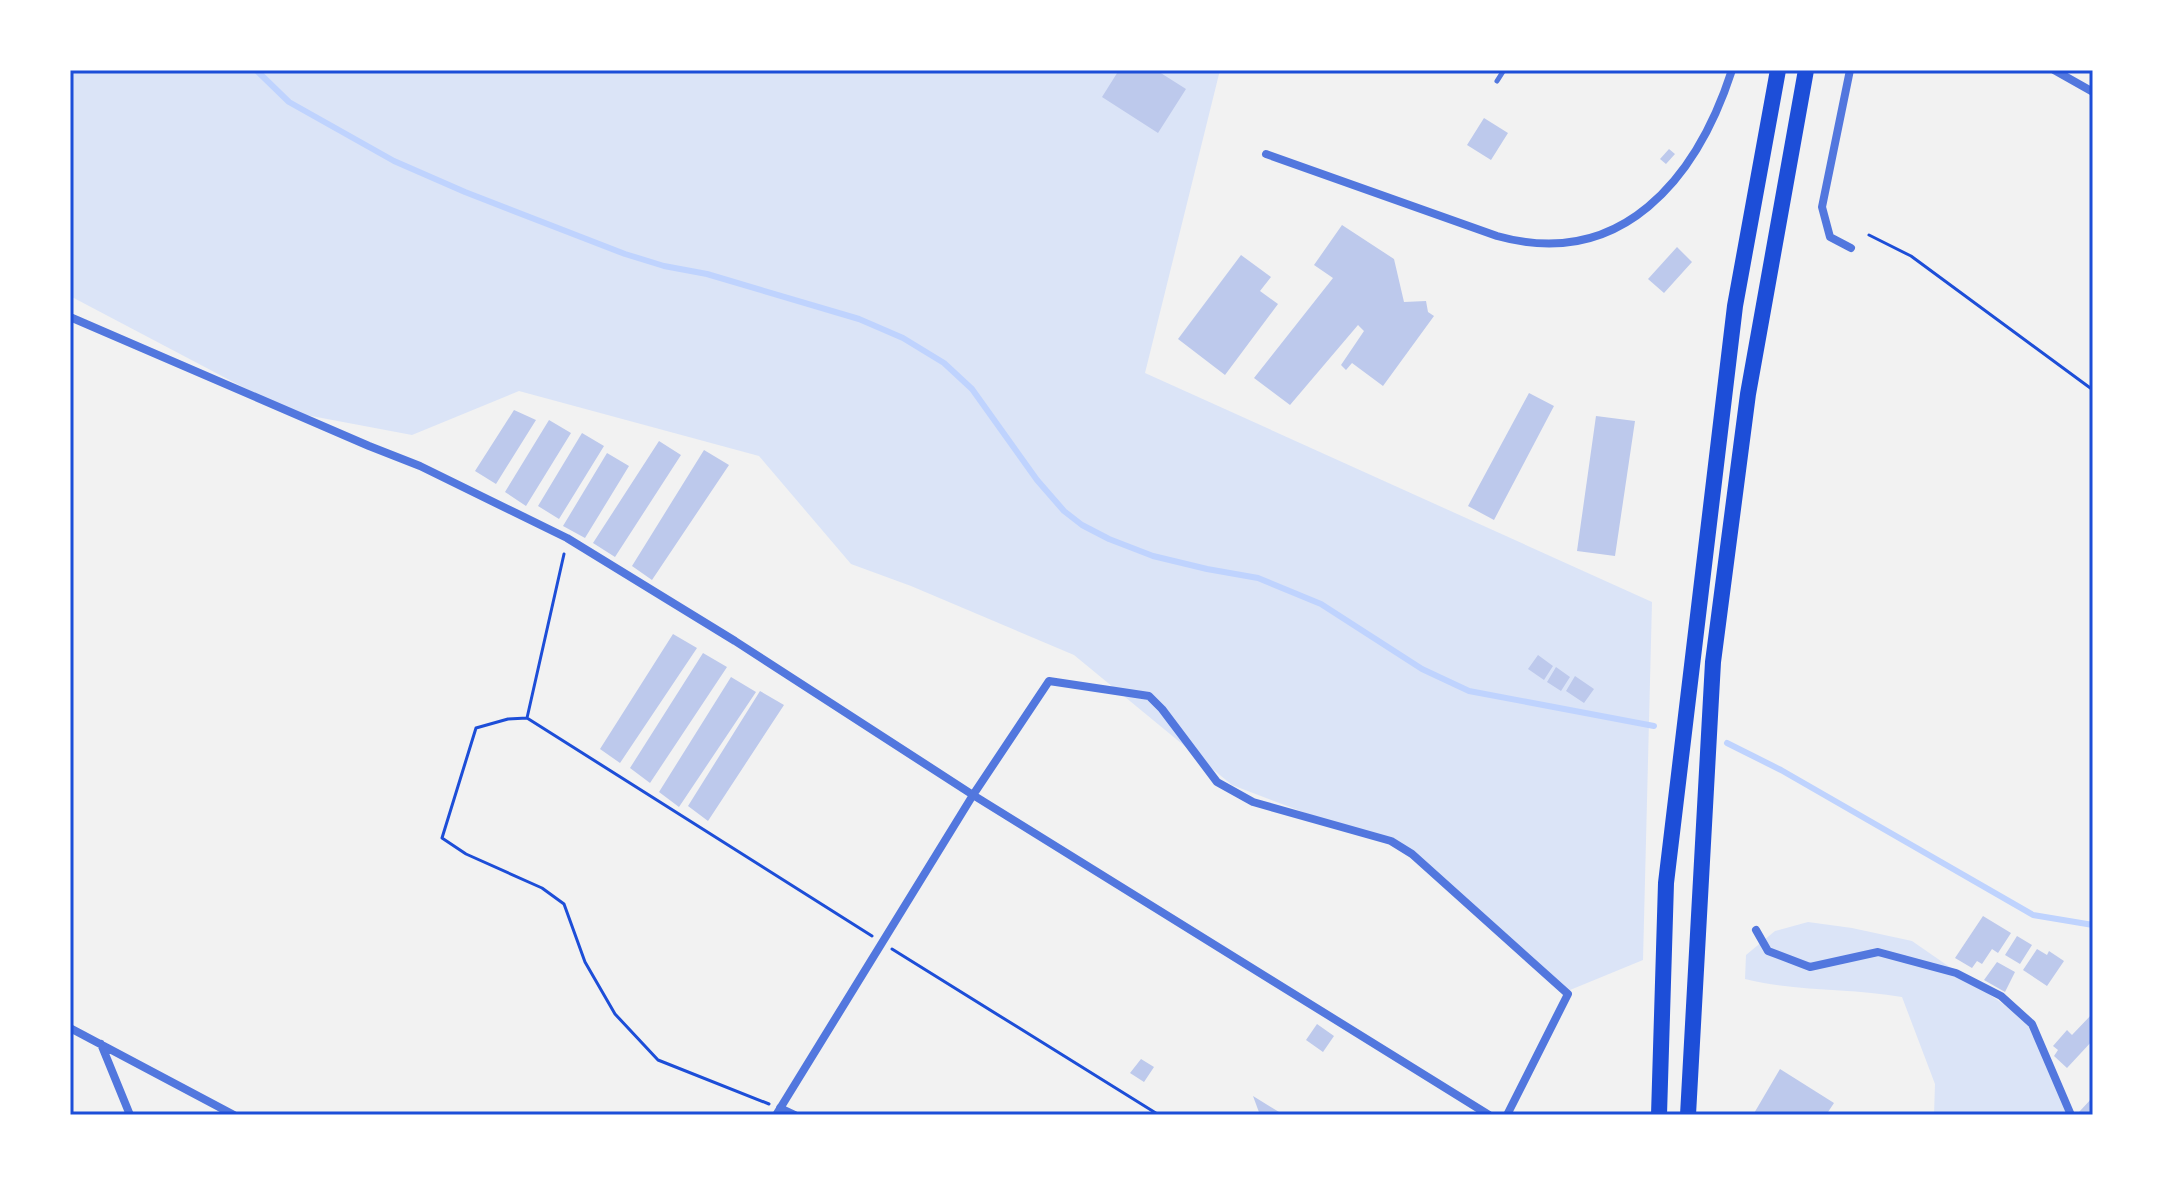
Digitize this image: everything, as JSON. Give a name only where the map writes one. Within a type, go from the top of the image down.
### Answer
[{"type":"highway","points":[[1659,1115],[1666,883],[1735,306],[1778,70]]},
{"type":"highway","points":[[1688,1115],[1713,662],[1748,394],[1806,70]]},
{"type":"street","points":[[1266,154],[1497,236],[1524,243],[1560,245],[1621,225],[1663,193],[1682,173],[1706,135],[1732,70]]},
{"type":"street","points":[[1850,70],[1822,207],[1830,237],[1851,248]]},
{"type":"street","points":[[2054,70],[2093,92]]},
{"type":"street","points":[[70,317],[420,466],[567,538],[735,641],[973,795],[1489,1115]]},
{"type":"street","points":[[795,1115],[778,1111],[973,795],[1049,681],[1149,696],[1217,782],[1253,802],[1391,841],[1412,854],[1568,994],[1507,1115]]},
{"type":"street","points":[[1756,930],[1768,951],[1810,967],[1878,952],[1956,973],[2001,996],[2032,1024],[2071,1115]]},
{"type":"street","points":[[70,1028],[234,1115]]},
{"type":"street","points":[[101,1043],[130,1115]]},
{"type":"lane","points":[[1497,81],[1504,70]]},
{"type":"path","points":[[1869,235],[1911,256],[2093,390]]},
{"type":"path","points":[[527,718],[567,538]]},
{"type":"path","points":[[778,1111],[658,1060],[615,1014],[585,962],[564,904],[542,888],[466,854],[442,838],[476,728],[508,719],[527,718],[1159,1115]]},
{"type":"shaded area","points":[[70,70],[1220,70],[1145,373],[1652,602],[1643,960],[1570,990],[1406,851],[1232,785],[1074,655],[851,564],[759,456],[519,391],[412,435],[290,412],[70,296]]},
{"type":"shaded area","points":[[1808,922],[1912,941],[2032,1024],[2072,1115],[1934,1115],[1935,1084],[1902,997],[1784,986],[1745,979],[1746,955],[1775,931]]},
{"type":"building","points":[[1119,70],[1156,70],[1186,89],[1158,133],[1102,97]]},
{"type":"building","points":[[1484,118],[1508,133],[1491,160],[1467,145]]},
{"type":"building","points":[[1669,149],[1675,154],[1666,164],[1660,159]]},
{"type":"building","points":[[1342,225],[1394,259],[1404,302],[1426,301],[1428,312],[1434,316],[1383,386],[1352,363],[1346,370],[1341,365],[1364,331],[1358,325],[1290,405],[1254,378],[1333,278],[1314,265]]},
{"type":"building","points":[[1677,247],[1692,262],[1664,293],[1648,279]]},
{"type":"building","points":[[1241,255],[1271,277],[1260,291],[1278,304],[1225,375],[1178,339]]},
{"type":"building","points":[[1529,393],[1554,406],[1494,520],[1468,506]]},
{"type":"building","points":[[514,410],[536,420],[496,484],[475,471]]},
{"type":"building","points":[[1596,416],[1635,421],[1615,556],[1577,551]]},
{"type":"building","points":[[549,420],[571,433],[526,506],[505,492]]},
{"type":"building","points":[[582,433],[604,446],[559,519],[538,506]]},
{"type":"building","points":[[659,441],[681,455],[615,557],[593,543]]},
{"type":"building","points":[[704,450],[729,465],[652,580],[632,566]]},
{"type":"building","points":[[607,453],[629,466],[585,538],[563,526]]},
{"type":"building","points":[[673,634],[697,648],[620,763],[600,749]]},
{"type":"building","points":[[703,653],[727,667],[650,783],[630,768]]},
{"type":"building","points":[[1538,655],[1553,666],[1544,680],[1528,669]]},
{"type":"building","points":[[1556,667],[1570,677],[1561,691],[1547,682]]},
{"type":"building","points":[[1575,676],[1594,689],[1584,703],[1566,691]]},
{"type":"building","points":[[731,677],[756,692],[679,807],[659,792]]},
{"type":"building","points":[[760,691],[784,705],[708,821],[688,806]]},
{"type":"building","points":[[1983,916],[2011,933],[1998,953],[1992,949],[1982,964],[1977,961],[1972,968],[1955,958]]},
{"type":"building","points":[[2017,936],[2032,945],[2020,964],[2005,955]]},
{"type":"building","points":[[2037,949],[2047,955],[2049,951],[2064,961],[2047,986],[2023,970]]},
{"type":"building","points":[[1997,962],[2015,972],[2005,992],[1984,980]]},
{"type":"building","points":[[2093,1013],[2093,1040],[2067,1068],[2054,1056],[2058,1050],[2053,1046],[2067,1030],[2072,1035]]},
{"type":"building","points":[[1317,1024],[1334,1036],[1323,1052],[1306,1040]]},
{"type":"building","points":[[1141,1059],[1154,1067],[1144,1082],[1130,1073]]},
{"type":"building","points":[[1780,1069],[1834,1103],[1826,1115],[1753,1115]]},
{"type":"building","points":[[1253,1096],[1284,1115],[1260,1115]]},
{"type":"building","points":[[2093,1097],[2093,1115],[2082,1115],[2079,1112]]},
{"type":"waterway","points":[[256,70],[289,102],[394,161],[465,192],[625,254],[664,266],[707,274],[859,319],[903,338],[944,363],[972,389],[1037,480],[1064,511],[1109,539],[1153,556],[1258,578],[1321,604],[1422,669],[1469,691],[1654,726]]},
{"type":"waterway","points":[[1727,743],[1781,770],[2033,915],[2093,925]]}]
